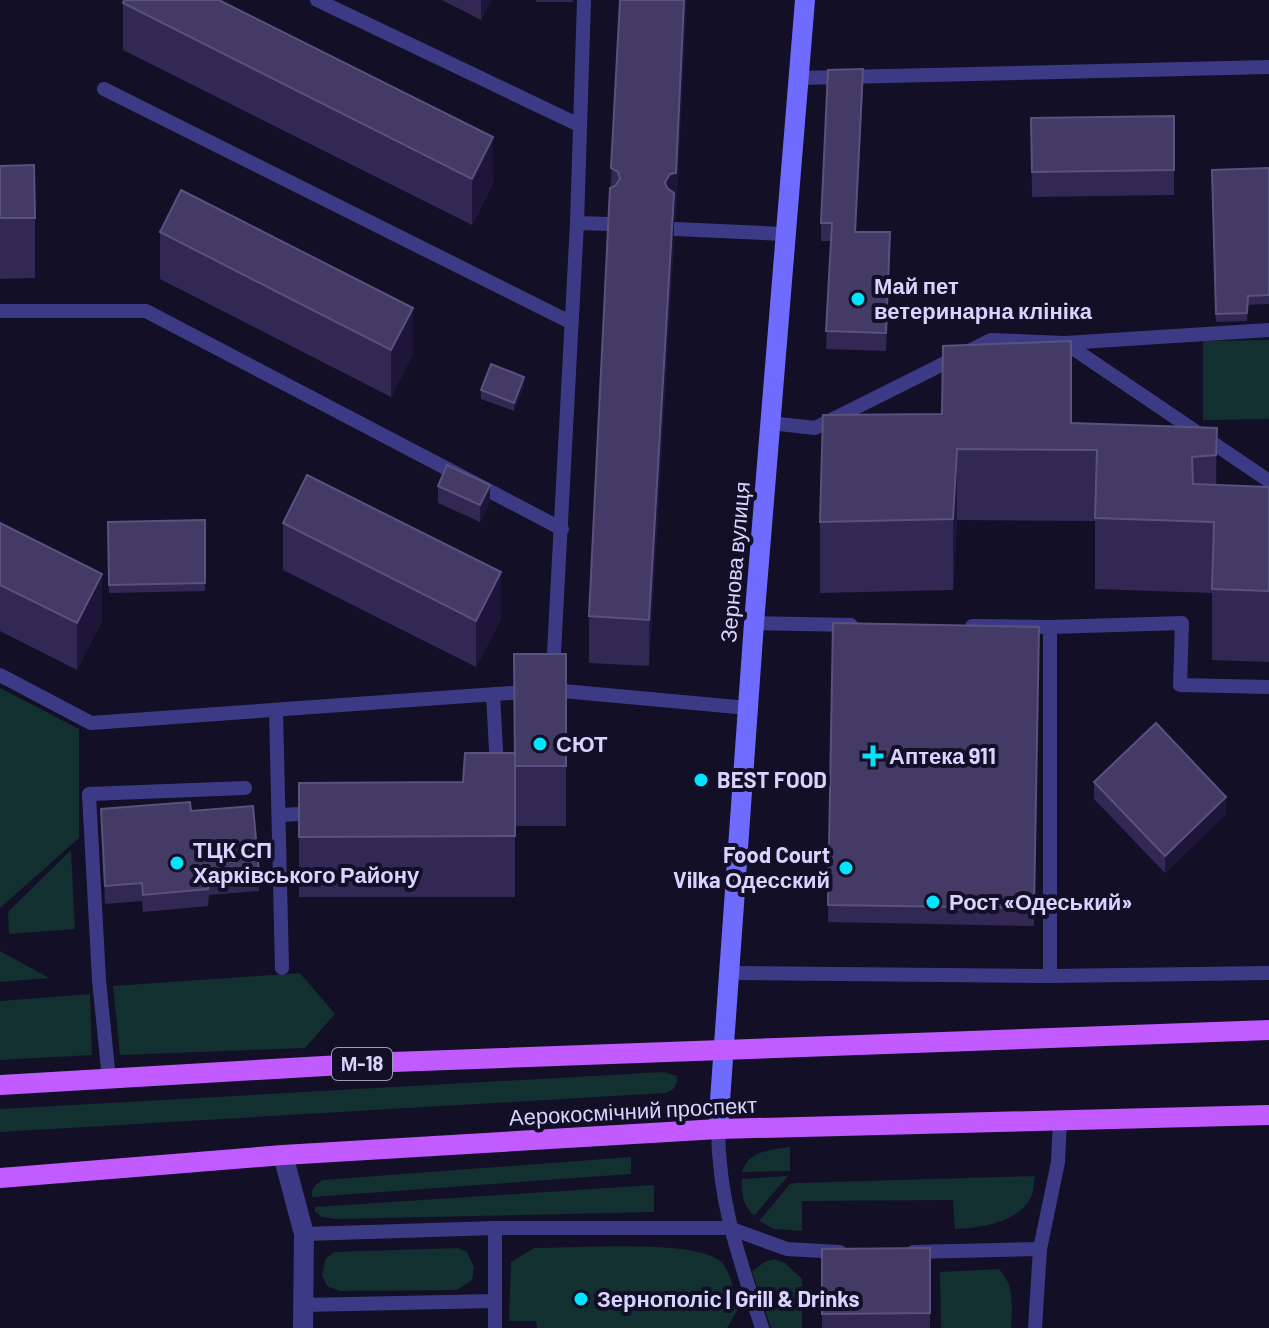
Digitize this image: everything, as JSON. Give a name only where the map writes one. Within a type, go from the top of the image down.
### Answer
[{"type":"main road","name":"М-18","points":[[0,1085],[393,1062],[1269,1030]]},
{"type":"main road","name":"Аерокосмічний проспект","points":[[0,1178],[283,1155],[718,1129],[1269,1115]]},
{"type":"street","name":"Зернова вулиця","points":[[718,1129],[754,623],[805,0]]},
{"type":"street","points":[[283,1155],[304,1234],[303,1328]]},
{"type":"lane","points":[[317,0],[579,125]]},
{"type":"lane","points":[[552,690],[577,223],[584,0]]},
{"type":"lane","points":[[800,78],[1269,67]]},
{"type":"lane","points":[[104,89],[570,322]]},
{"type":"lane","points":[[577,223],[610,224]]},
{"type":"lane","points":[[675,229],[784,234]]},
{"type":"lane","points":[[0,311],[146,311],[562,529]]},
{"type":"lane","points":[[770,423],[815,428],[991,340],[1065,343],[1269,330]]},
{"type":"lane","points":[[1065,343],[1269,481]]},
{"type":"lane","points":[[754,623],[863,625]]},
{"type":"lane","points":[[957,626],[1182,623],[1180,685],[1269,687]]},
{"type":"lane","points":[[1050,627],[1050,976]]},
{"type":"lane","points":[[0,675],[91,723],[552,690],[748,708]]},
{"type":"lane","points":[[493,694],[497,786]]},
{"type":"lane","points":[[276,710],[282,968]]},
{"type":"lane","points":[[109,1079],[99,980],[89,794],[245,788]]},
{"type":"lane","points":[[280,815],[327,812]]},
{"type":"lane","points":[[731,973],[1050,976],[1269,973]]},
{"type":"lane","points":[[1035,1328],[1040,1249],[1058,1162],[1060,1120]]},
{"type":"lane","points":[[718,1129],[719,1174],[729,1228],[762,1328]]},
{"type":"lane","points":[[495,1228],[495,1328]]},
{"type":"lane","points":[[304,1234],[495,1228],[729,1228],[787,1249],[852,1253]]},
{"type":"lane","points":[[899,1252],[1040,1249]]},
{"type":"lane","points":[[303,1305],[495,1301]]},
{"type":"green space","points":[[1269,340],[1269,419],[1203,420],[1203,341]]},
{"type":"green space","points":[[0,688],[79,729],[79,838],[0,908]]},
{"type":"green space","points":[[71,850],[75,929],[9,934],[8,912]]},
{"type":"green space","points":[[0,951],[49,978],[0,982]]},
{"type":"green space","points":[[300,973],[335,1014],[305,1048],[120,1055],[113,986]]},
{"type":"green space","points":[[90,994],[92,1055],[0,1060],[0,1001]]},
{"type":"green space","points":[[663,1072],[677,1076],[674,1088],[665,1093],[0,1132],[0,1109]]},
{"type":"green space","points":[[790,1147],[790,1171],[742,1172],[755,1155]]},
{"type":"green space","points":[[631,1157],[631,1174],[312,1197],[314,1187],[323,1180]]},
{"type":"green space","points":[[788,1176],[754,1216],[744,1199],[742,1179]]},
{"type":"green space","points":[[1035,1176],[1032,1195],[1019,1212],[999,1222],[976,1227],[955,1229],[953,1200],[802,1201],[802,1231],[774,1229],[759,1221],[790,1184]]},
{"type":"green space","points":[[654,1185],[654,1212],[336,1219],[322,1217],[315,1212],[315,1207]]},
{"type":"green space","points":[[660,1247],[707,1254],[720,1261],[727,1270],[739,1307],[727,1328],[537,1328],[536,1321],[509,1321],[511,1262],[534,1248]]},
{"type":"green space","points":[[458,1248],[467,1252],[474,1267],[472,1280],[457,1290],[340,1291],[327,1286],[322,1275],[326,1258],[334,1252]]},
{"type":"green space","points":[[774,1259],[785,1263],[802,1279],[802,1328],[771,1328],[752,1272],[764,1262]]},
{"type":"green space","points":[[999,1269],[1010,1289],[1011,1328],[941,1328],[940,1272]]},
{"type":"building","points":[[124,0],[219,0],[493,137],[472,179],[123,3]]},
{"type":"building","points":[[620,0],[684,0],[676,173],[670,174],[665,182],[674,193],[649,620],[589,616],[610,188],[620,179],[618,172],[611,168]]},
{"type":"building","points":[[863,69],[855,232],[890,232],[886,333],[826,331],[832,223],[821,223],[828,70]]},
{"type":"building","points":[[1174,116],[1174,170],[1032,172],[1031,118]]},
{"type":"building","points":[[34,165],[35,218],[0,218],[0,166]]},
{"type":"building","points":[[1269,168],[1269,295],[1248,296],[1247,313],[1216,314],[1212,170]]},
{"type":"building","points":[[181,190],[413,308],[391,350],[160,232]]},
{"type":"building","points":[[1071,341],[1071,423],[1217,428],[1216,455],[1192,457],[1193,484],[1269,487],[1269,591],[1212,589],[1214,522],[1095,518],[1097,450],[957,449],[953,519],[820,522],[823,415],[942,414],[943,346]]},
{"type":"building","points":[[491,364],[524,377],[514,403],[481,390]]},
{"type":"building","points":[[447,465],[490,485],[480,505],[438,486]]},
{"type":"building","points":[[307,475],[501,572],[476,621],[283,523]]},
{"type":"building","points":[[205,520],[205,583],[109,585],[108,522]]},
{"type":"building","points":[[0,523],[102,574],[77,623],[0,585]]},
{"type":"building","points":[[833,623],[1039,627],[1034,908],[828,905]]},
{"type":"building","points":[[514,654],[566,654],[566,766],[515,766]]},
{"type":"building","points":[[1156,723],[1226,797],[1165,856],[1094,782]]},
{"type":"building","points":[[465,753],[515,753],[515,836],[299,837],[299,783],[463,782]]},
{"type":"building","name":"ТЦК СП Харківського Району","points":[[190,802],[191,811],[253,806],[259,873],[209,878],[208,889],[143,895],[142,883],[105,886],[101,809]]},
{"type":"building","points":[[930,1248],[930,1313],[822,1314],[822,1249]]},
{"type":"place","name":"Май пет ветеринарна клініка","points":[[858,299]]},
{"type":"place","name":"СЮТ","points":[[540,744]]},
{"type":"place","name":"Аптека 911","points":[[873,756]]},
{"type":"place","name":"BEST FOOD","points":[[701,780]]},
{"type":"place","name":"ТЦК СП Харківського Району","points":[[177,863]]},
{"type":"place","name":"Food Court Vilka Одесский","points":[[846,868]]},
{"type":"place","name":"Рост «Одеський»","points":[[933,902]]},
{"type":"place","name":"Зернополіс | Grill & Drinks","points":[[581,1299]]}]
